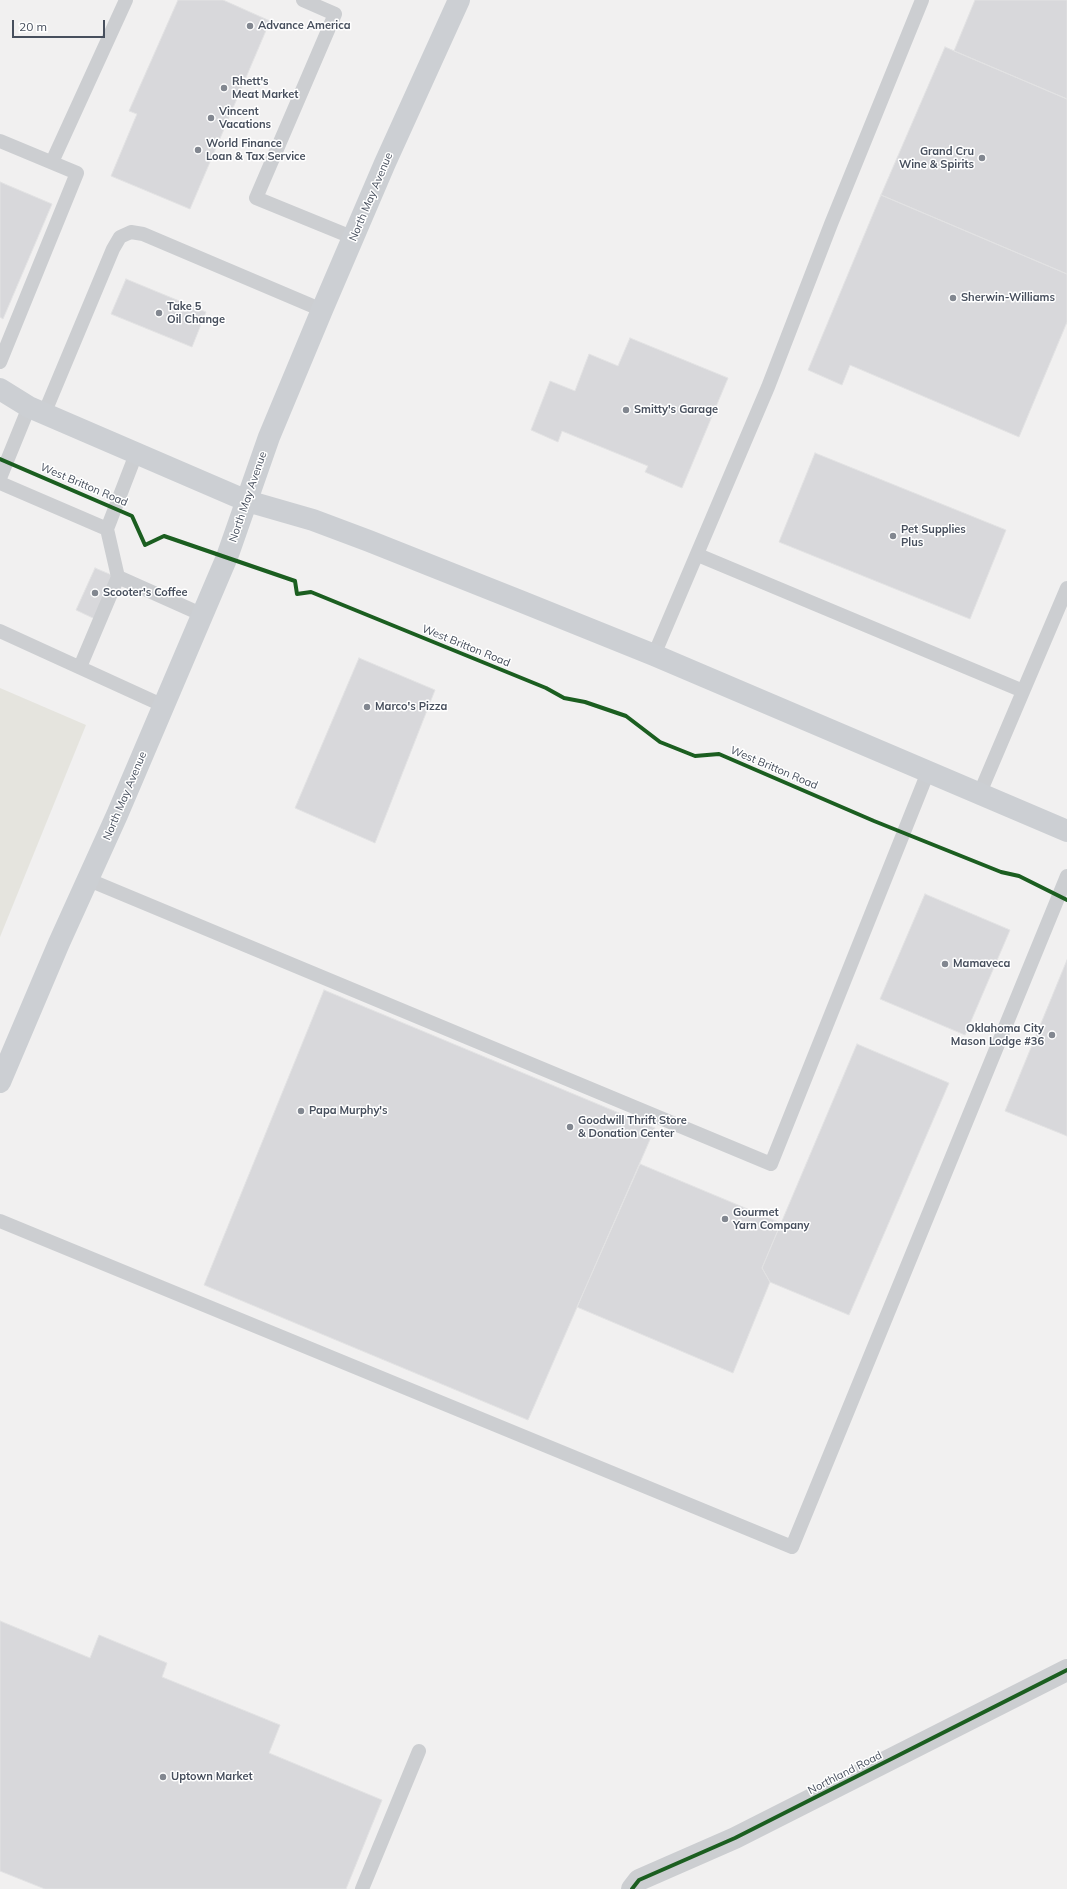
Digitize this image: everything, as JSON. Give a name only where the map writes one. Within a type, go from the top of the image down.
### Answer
[{"type":"main road","name":"North May Avenue","points":[[0,1082],[59,943],[89,880],[203,616],[227,557],[269,437],[322,310],[385,163],[459,0]]},
{"type":"main road","points":[[0,389],[36,411],[247,501],[313,520],[369,541],[654,655],[1067,831]]},
{"type":"street","name":"Northland Road","points":[[632,1889],[639,1880],[735,1838],[1067,1670]]},
{"type":"lane","points":[[52,162],[126,0]]},
{"type":"lane","points":[[304,0],[335,14],[256,198],[354,238]]},
{"type":"lane","points":[[654,655],[698,555],[768,387],[831,224],[922,0]]},
{"type":"lane","points":[[0,141],[77,173],[0,362]]},
{"type":"lane","points":[[0,478],[36,411],[120,237],[131,232],[143,234],[322,310]]},
{"type":"lane","points":[[80,667],[118,577],[107,529],[136,454]]},
{"type":"lane","points":[[0,484],[107,529]]},
{"type":"lane","points":[[698,555],[1023,691]]},
{"type":"lane","points":[[118,577],[203,616]]},
{"type":"lane","points":[[979,794],[1067,588]]},
{"type":"lane","points":[[0,631],[164,706]]},
{"type":"lane","points":[[89,880],[771,1164],[928,772]]},
{"type":"lane","points":[[0,1221],[792,1547],[1067,876]]},
{"type":"lane","points":[[362,1889],[419,1751]]},
{"type":"shaded area","points":[[0,688],[86,725],[0,937]]},
{"type":"building","points":[[178,0],[223,0],[270,21],[190,209],[111,176],[137,114],[129,111]]},
{"type":"building","points":[[975,0],[1067,0],[1067,99],[954,51]]},
{"type":"building","name":"Grand Cru Wine & Spirits","points":[[945,47],[1067,99],[1067,274],[881,195]]},
{"type":"building","points":[[0,182],[52,204],[3,319],[0,317]]},
{"type":"building","name":"Sherwin-Williams","points":[[881,195],[1067,274],[1067,322],[1019,437],[850,365],[842,385],[808,370]]},
{"type":"building","name":"Take 5 Oil Change","points":[[126,279],[206,312],[192,347],[111,314]]},
{"type":"building","name":"Smitty's Garage","points":[[630,338],[728,378],[682,488],[645,472],[648,466],[562,431],[558,442],[531,430],[550,381],[575,391],[589,354],[618,366]]},
{"type":"building","name":"Pet Supplies Plus","points":[[815,453],[1006,530],[970,619],[779,542]]},
{"type":"building","name":"Scooter's Coffee","points":[[95,568],[114,576],[95,619],[76,610]]},
{"type":"building","points":[[359,658],[435,690],[375,843],[295,808]]},
{"type":"building","name":"Mamaveca","points":[[925,894],[1010,930],[965,1035],[880,999]]},
{"type":"building","name":"Oklahoma City Mason Lodge #36","points":[[1067,960],[1067,1136],[1005,1111]]},
{"type":"building","points":[[324,990],[655,1128],[528,1420],[204,1285]]},
{"type":"building","points":[[857,1044],[949,1083],[849,1315],[770,1282],[762,1268]]},
{"type":"building","points":[[640,1164],[781,1223],[762,1268],[770,1282],[733,1373],[577,1307]]},
{"type":"building","name":"Uptown Market","points":[[0,1621],[90,1658],[99,1635],[167,1663],[162,1677],[280,1725],[269,1753],[382,1800],[346,1889],[45,1889],[0,1871]]},
{"type":"cycle path","name":"West Britton Road","points":[[0,459],[132,516],[145,545],[164,536],[295,581],[297,594],[311,592],[546,688],[564,698],[585,702],[626,716],[660,742],[695,756],[719,754],[874,821],[1001,872],[1019,876],[1067,900]]},
{"type":"cycle path","points":[[632,1889],[639,1880],[735,1838],[1067,1670]]},
{"type":"place","name":"Advance America","points":[[250,26]]},
{"type":"place","name":"Rhett's Meat Market","points":[[224,88]]},
{"type":"place","name":"Vincent Vacations","points":[[211,118]]},
{"type":"place","name":"World Finance Loan & Tax Service","points":[[198,150]]},
{"type":"place","name":"Grand Cru Wine & Spirits","points":[[982,158]]},
{"type":"place","name":"Sherwin-Williams","points":[[953,298]]},
{"type":"place","name":"Take 5 Oil Change","points":[[159,313]]},
{"type":"place","name":"Smitty's Garage","points":[[626,410]]},
{"type":"place","name":"Pet Supplies Plus","points":[[893,536]]},
{"type":"place","name":"Scooter's Coffee","points":[[95,593]]},
{"type":"place","name":"Marco's Pizza","points":[[367,707]]},
{"type":"place","name":"Mamaveca","points":[[945,964]]},
{"type":"place","name":"Oklahoma City Mason Lodge #36","points":[[1052,1035]]},
{"type":"place","name":"Papa Murphy's","points":[[301,1111]]},
{"type":"place","name":"Goodwill Thrift Store & Donation Center","points":[[570,1127]]},
{"type":"place","name":"Gourmet Yarn Company","points":[[725,1219]]},
{"type":"place","name":"Uptown Market","points":[[163,1777]]}]
